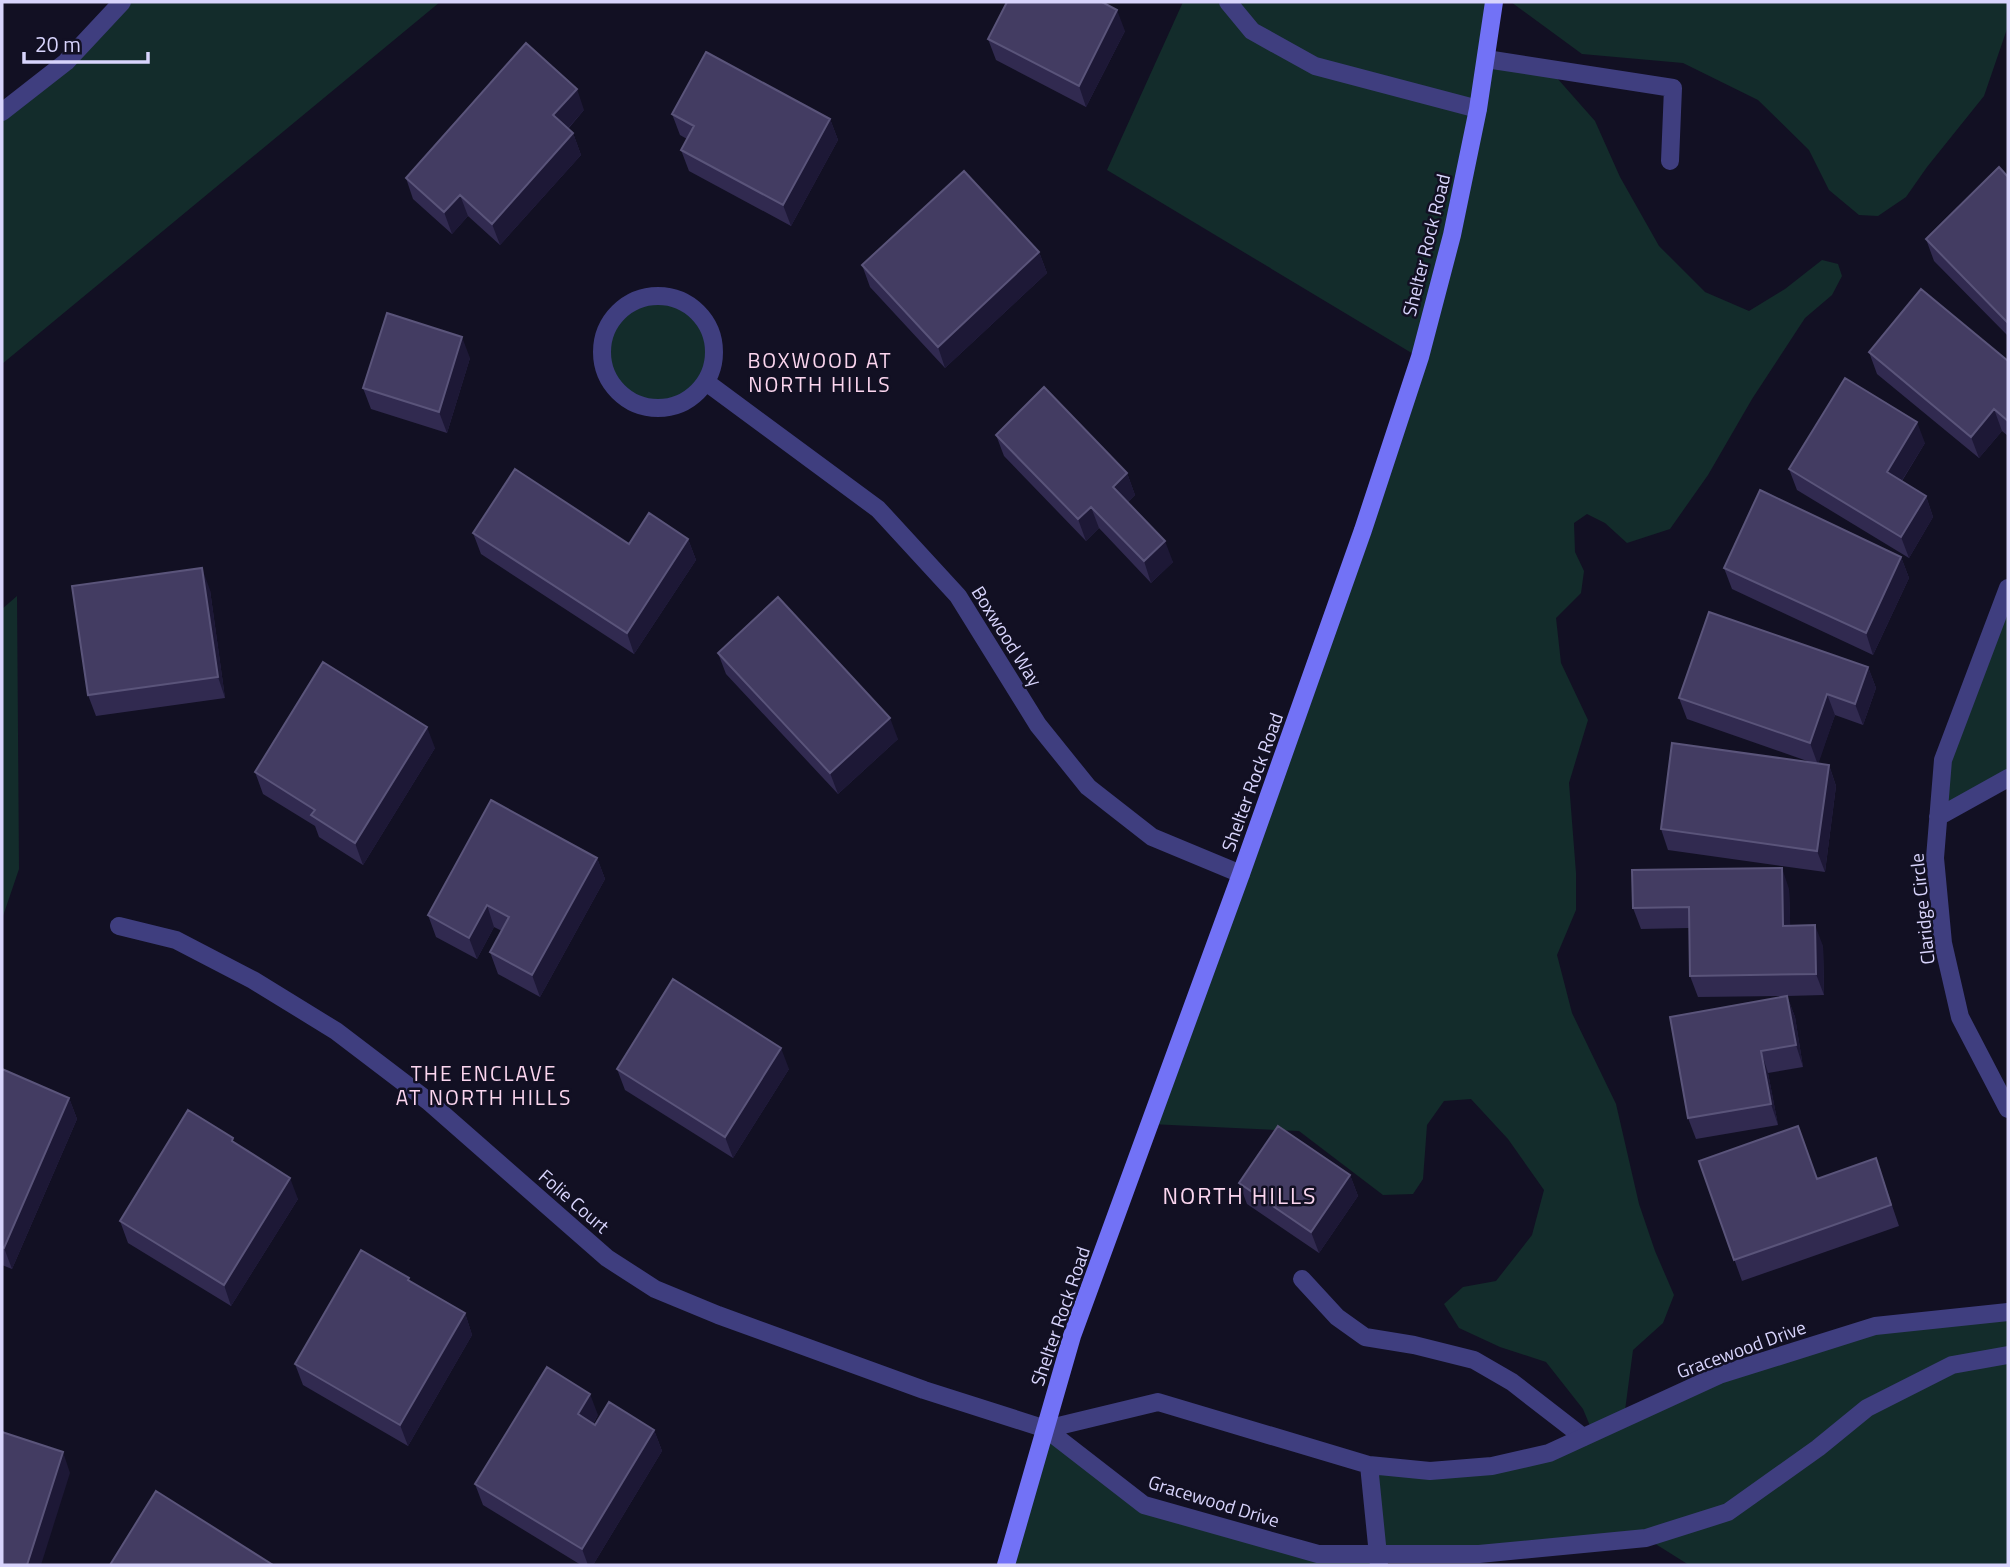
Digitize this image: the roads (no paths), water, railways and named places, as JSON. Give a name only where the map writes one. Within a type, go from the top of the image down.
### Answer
[{"type":"main road","name":"Shelter Rock Road","points":[[1006,1565],[1072,1336],[1241,874],[1363,530],[1420,357],[1452,235],[1478,109],[1494,2]]},
{"type":"street","points":[[2,112],[66,62],[122,2]]},
{"type":"street","points":[[1228,2],[1252,31],[1315,66],[1478,109]]},
{"type":"street","points":[[1486,59],[1673,88],[1670,161]]},
{"type":"street","points":[[654,296],[672,298],[688,305],[701,316],[710,332],[714,348],[713,366],[706,382],[693,397],[675,406],[656,408],[637,404],[621,394],[609,378],[603,360],[603,340],[611,322],[622,309],[637,300],[654,296]]},
{"type":"street","name":"Boxwood Way","points":[[706,382],[878,509],[958,596],[1038,725],[1088,787],[1152,836],[1241,874]]},
{"type":"street","name":"Claridge Circle","points":[[2008,588],[1943,761],[1935,858],[1943,943],[1960,1017],[2008,1109]]},
{"type":"street","points":[[1938,817],[2008,778]]},
{"type":"street","name":"Folie Court","points":[[119,926],[176,940],[253,980],[335,1031],[428,1101],[607,1258],[654,1289],[911,1385],[1045,1429]]},
{"type":"street","points":[[1302,1279],[1337,1317],[1365,1337],[1414,1345],[1474,1360],[1512,1382],[1583,1437]]},
{"type":"street","name":"Gracewood Drive","points":[[1045,1429],[1158,1402],[1369,1465],[1430,1471],[1492,1466],[1549,1453],[1719,1375],[1875,1326],[2008,1312]]},
{"type":"street","name":"Gracewood Drive","points":[[1045,1429],[1144,1505],[1318,1554],[1379,1560],[1479,1553],[1646,1538],[1728,1512],[1818,1448],[1867,1408],[1952,1366],[2008,1355]]},
{"type":"street","points":[[1369,1465],[1379,1560]]},
{"type":"district","name":"BOXWOOD AT NORTH HILLS","points":[[820,373]]},
{"type":"district","name":"THE ENCLAVE AT NORTH HILLS","points":[[484,1086]]},
{"type":"district","name":"NORTH HILLS","points":[[1240,1196]]}]
